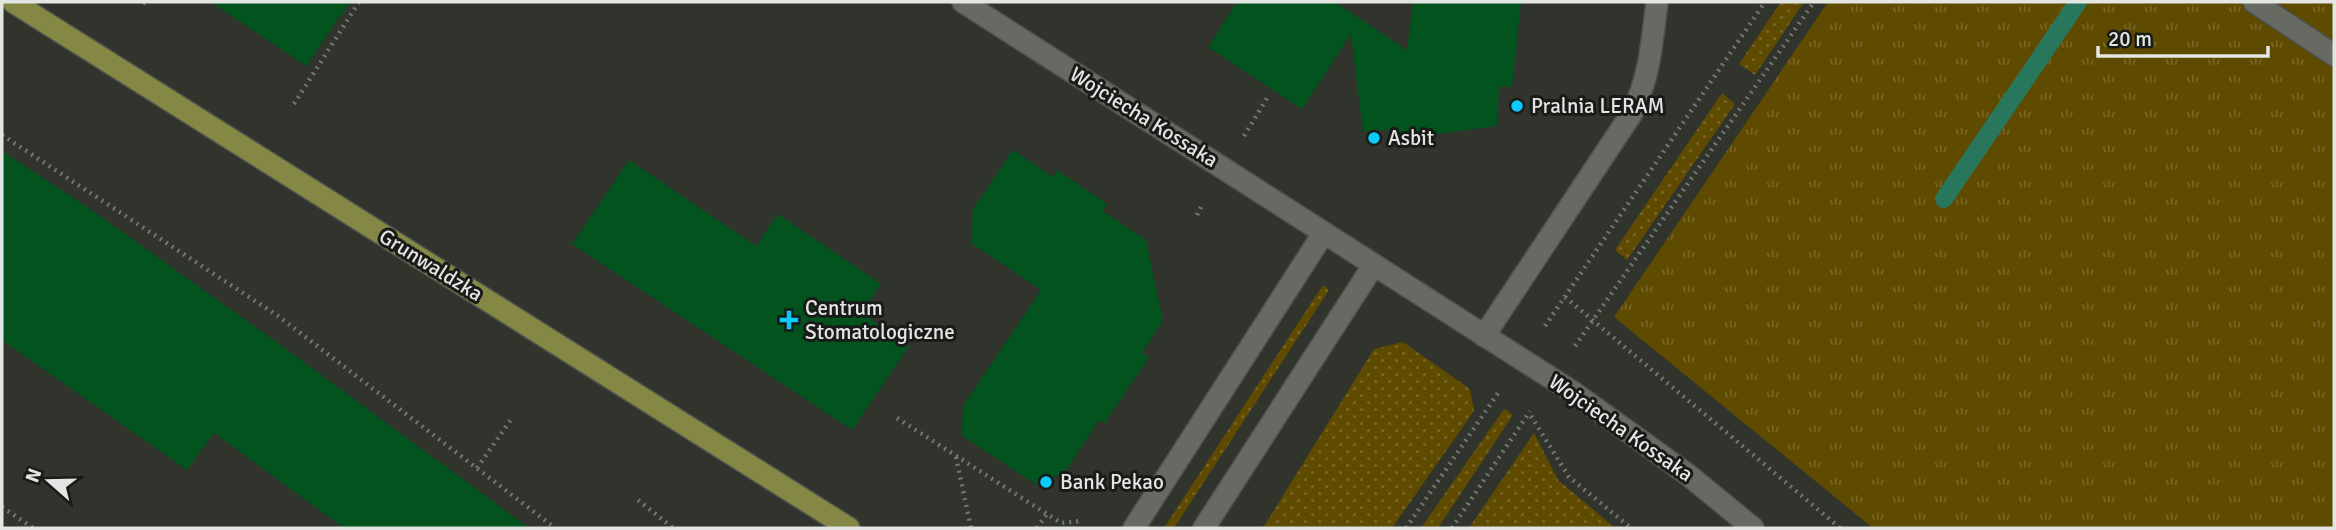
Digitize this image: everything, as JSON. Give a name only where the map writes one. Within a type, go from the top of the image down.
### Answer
[{"type":"main road","name":"Grunwaldzka","points":[[13,2],[849,528]]},
{"type":"street","name":"Wojciecha Kossaka","points":[[963,2],[1522,359],[1688,474],[1753,528]]},
{"type":"street","points":[[1484,336],[1632,113],[1647,77],[1657,2]]},
{"type":"street","points":[[2255,2],[2334,55]]},
{"type":"street","points":[[1133,528],[1323,234]]},
{"type":"street","points":[[1204,528],[1373,266]]},
{"type":"path","points":[[294,104],[359,2]]},
{"type":"path","points":[[1406,528],[1765,2]]},
{"type":"path","points":[[1452,528],[1814,2]]},
{"type":"path","points":[[2,135],[278,316],[555,528]]},
{"type":"path","points":[[1565,297],[1840,528]]},
{"type":"path","points":[[1486,387],[1508,401]]},
{"type":"path","points":[[1518,407],[1529,413],[1569,477],[1630,528]]},
{"type":"path","points":[[477,468],[512,418]]},
{"type":"path","points":[[897,418],[1061,523],[1080,521]]},
{"type":"path","points":[[956,456],[971,528]]},
{"type":"path","points":[[638,500],[673,528]]},
{"type":"path","points":[[2,507],[33,528]]},
{"type":"path","points":[[1037,528],[1047,514]]},
{"type":"green space","points":[[1781,2],[1804,2],[1755,75],[1739,64]]},
{"type":"green space","points":[[1828,2],[2334,2],[2334,528],[1873,528],[1614,317]]},
{"type":"green space","points":[[1722,93],[1735,104],[1627,260],[1615,250]]},
{"type":"green space","points":[[1323,285],[1329,290],[1174,528],[1164,528]]},
{"type":"green space","points":[[1403,342],[1470,389],[1474,411],[1392,528],[1263,528],[1374,349]]},
{"type":"green space","points":[[1504,409],[1513,415],[1438,528],[1421,528]]},
{"type":"green space","points":[[1534,433],[1558,480],[1615,528],[1469,528]]},
{"type":"building","points":[[211,2],[350,2],[306,66]]},
{"type":"building","points":[[1237,2],[1335,2],[1407,50],[1413,2],[1521,2],[1512,87],[1499,87],[1497,126],[1391,140],[1390,130],[1363,132],[1351,34],[1302,109],[1208,47]]},
{"type":"building","points":[[1013,150],[1053,177],[1057,170],[1107,204],[1103,211],[1146,240],[1163,321],[1142,353],[1149,357],[1104,424],[1099,420],[1065,472],[1037,485],[961,435],[963,406],[1041,290],[971,243],[973,209]]},
{"type":"building","points":[[2,151],[90,209],[282,346],[529,528],[344,528],[214,433],[187,470],[2,340]]},
{"type":"building","points":[[629,160],[756,246],[778,214],[881,284],[861,313],[909,346],[852,430],[572,244]]},
{"type":"waterway","points":[[1944,199],[2078,2]]},
{"type":"place","name":"Pralnia LERAM","points":[[1517,106]]},
{"type":"place","name":"Asbit","points":[[1374,138]]},
{"type":"place","name":"Centrum Stomatologiczne","points":[[789,320]]},
{"type":"place","name":"Bank Pekao","points":[[1046,482]]}]
